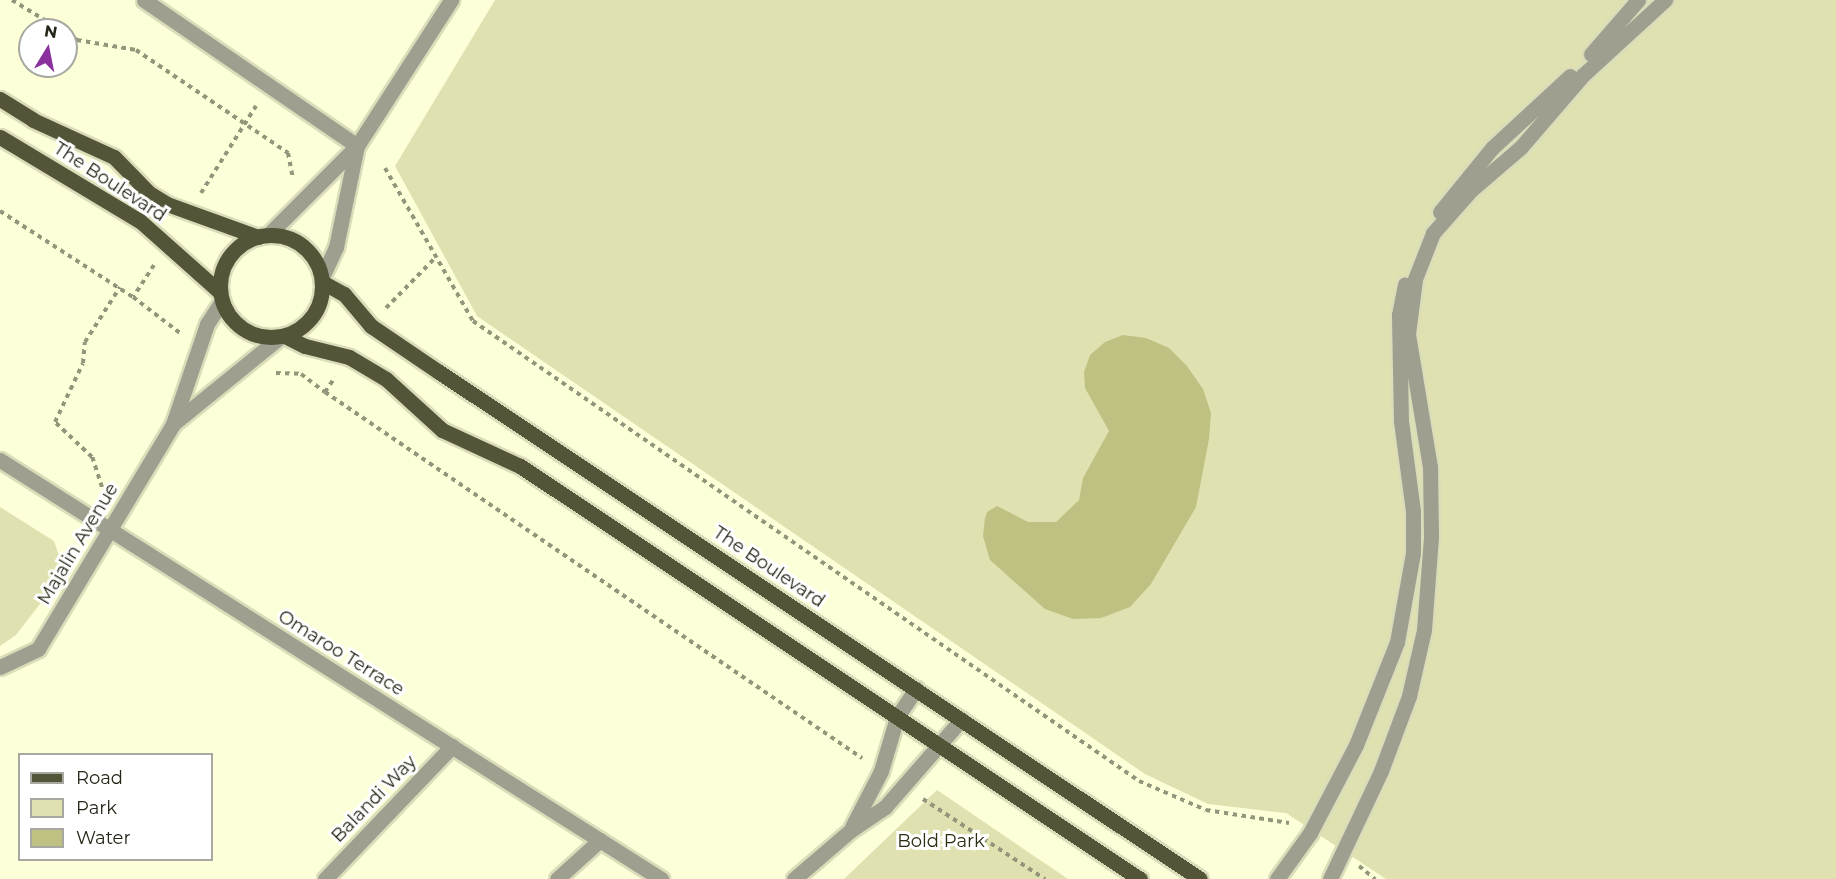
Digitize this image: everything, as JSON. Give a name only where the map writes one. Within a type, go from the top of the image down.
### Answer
[{"type":"main road","name":"The Boulevard","points":[[0,99],[33,120],[114,157],[149,193],[188,213],[263,236],[286,238],[302,246],[315,260],[322,279],[344,294],[371,326],[1200,879]]},
{"type":"main road","name":"The Boulevard","points":[[0,137],[140,221],[221,296],[234,322],[255,335],[283,336],[305,346],[349,357],[386,379],[442,430],[520,466],[1140,879]]},
{"type":"main road","points":[[221,296],[225,264],[245,242],[263,236]]},
{"type":"main road","points":[[283,336],[314,316],[321,300],[322,279]]},
{"type":"street","points":[[144,0],[357,146]]},
{"type":"street","points":[[263,236],[357,146],[451,0]]},
{"type":"street","points":[[1277,879],[1310,833],[1356,745],[1397,642],[1413,553],[1413,511],[1401,421],[1399,315],[1412,263],[1423,236],[1477,165],[1565,82],[1638,0]]},
{"type":"street","points":[[1330,879],[1344,854],[1409,696],[1424,630],[1431,536],[1430,467],[1408,334],[1415,279],[1434,233],[1463,199],[1521,147],[1582,76],[1665,0]]},
{"type":"street","points":[[322,279],[336,247],[357,146]]},
{"type":"street","name":"Majalin Avenue","points":[[0,667],[38,649],[173,424],[200,346],[221,296]]},
{"type":"street","name":"Majalin Avenue","points":[[173,424],[283,336]]},
{"type":"street","name":"Omaroo Terrace","points":[[0,460],[661,879]]},
{"type":"street","points":[[851,830],[881,771],[897,717],[916,689]]},
{"type":"street","points":[[795,879],[851,830],[885,807],[941,747],[961,720]]},
{"type":"street","name":"Balandi Way","points":[[325,879],[452,746]]},
{"type":"street","points":[[557,879],[600,840]]},
{"type":"path","points":[[12,0],[41,18]]},
{"type":"path","points":[[78,40],[136,50],[288,153],[290,178],[310,192]]},
{"type":"path","points":[[188,213],[244,124]]},
{"type":"path","points":[[385,168],[473,321],[1140,781],[1206,810],[1285,821],[1310,833]]},
{"type":"path","points":[[0,211],[120,286],[200,346]]},
{"type":"path","points":[[133,297],[167,244]]},
{"type":"path","points":[[371,326],[436,257]]},
{"type":"path","points":[[102,487],[92,457],[55,422],[83,363],[85,342],[120,286]]},
{"type":"path","points":[[325,392],[349,357]]},
{"type":"path","points":[[273,375],[282,371],[301,374],[881,771]]},
{"type":"path","points":[[904,786],[1045,879]]},
{"type":"path","points":[[1344,854],[1375,879]]},
{"type":"green space","points":[[495,0],[1836,0],[1836,879],[1386,879],[1286,813],[1208,804],[1145,774],[477,316],[395,166]]},
{"type":"green space","points":[[0,507],[54,541],[60,559],[43,600],[16,635],[0,646]]},
{"type":"green space","name":"Bold Park","points":[[937,790],[1068,879],[844,879]]},
{"type":"water","points":[[1123,335],[1146,338],[1169,348],[1187,366],[1203,389],[1211,413],[1209,439],[1196,507],[1151,584],[1130,607],[1101,618],[1073,619],[1045,609],[990,560],[983,536],[985,518],[987,512],[997,506],[1028,522],[1056,522],[1079,500],[1083,478],[1109,431],[1085,388],[1084,372],[1090,355],[1105,342]]}]
